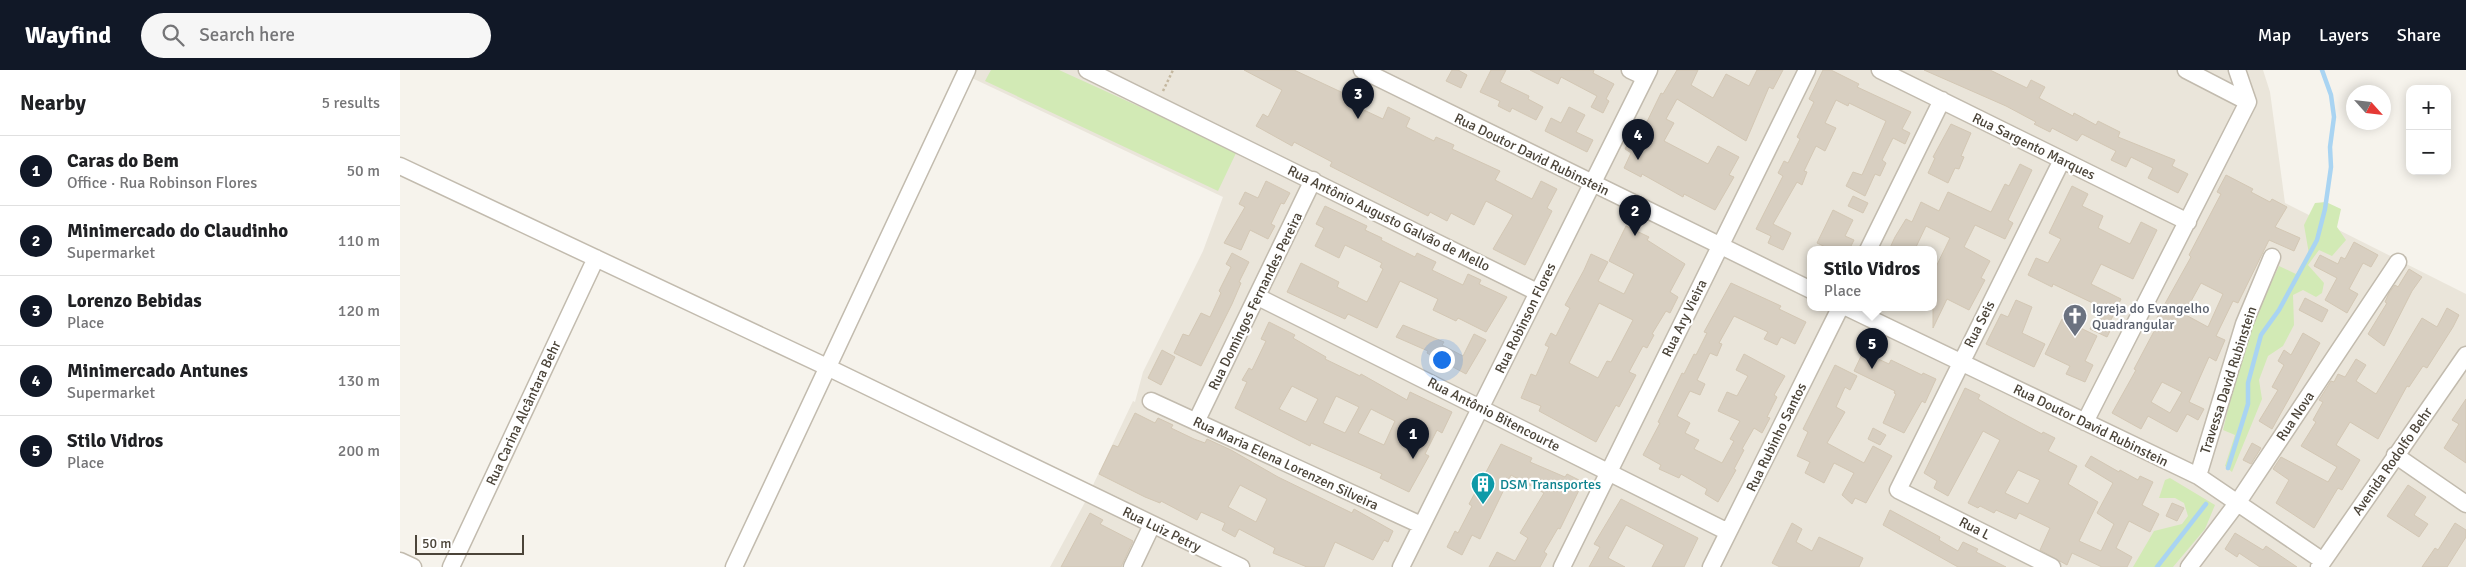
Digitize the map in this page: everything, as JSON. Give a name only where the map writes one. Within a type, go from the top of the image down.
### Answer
[{"type":"street","name":"Rua Antônio Augusto Galvão de Mello","points":[[1087,70],[1537,292]]},
{"type":"street","name":"Rua Doutor David Rubinstein","points":[[1362,70],[1807,288]]},
{"type":"street","name":"Rua Ary Vieira","points":[[1562,567],[1610,472],[1719,245],[1807,70]]},
{"type":"street","name":"Rua Sargento Marques","points":[[1880,70],[2188,222]]},
{"type":"street","points":[[2186,70],[2248,102]]},
{"type":"street","points":[[2086,422],[2248,102],[2237,70]]},
{"type":"street","points":[[734,567],[966,72]]},
{"type":"street","name":"Rua Robinson Flores","points":[[1401,567],[1593,183],[1641,72]]},
{"type":"street","points":[[1870,246],[1942,100]]},
{"type":"street","name":"Rua Seis","points":[[1898,490],[2062,160]]},
{"type":"street","name":"Rua Luiz Petry","points":[[400,166],[827,367],[1241,567]]},
{"type":"street","name":"Rua Domingos Fernandes Pereira","points":[[1196,422],[1313,180]]},
{"type":"street","name":"Rua Carina Alcântara Behr","points":[[451,567],[596,258]]},
{"type":"street","name":"Travessa David Rubinstein","points":[[2198,476],[2244,324],[2272,258]]},
{"type":"street","name":"Rua Nova","points":[[2189,567],[2238,502],[2398,262]]},
{"type":"street","name":"Rua Antônio Bitencourte","points":[[1258,297],[1728,532]]},
{"type":"street","name":"Rua Rubinho Santos","points":[[1711,567],[1838,311]]},
{"type":"street","name":"Rua Doutor David Rubinstein","points":[[1854,311],[2198,476],[2238,502],[2321,564]]},
{"type":"street","name":"Avenida Rodolfo Behr","points":[[2321,564],[2466,355]]},
{"type":"street","name":"Rua Maria Elena Lorenzen Silveira","points":[[1151,401],[1421,525]]},
{"type":"street","points":[[2395,455],[2466,504]]},
{"type":"street","name":"Rua L","points":[[1898,490],[2052,567]]},
{"type":"street","points":[[1132,567],[1152,524]]},
{"type":"street","points":[[400,561],[413,567]]},
{"type":"path","points":[[1158,104],[1173,70]]},
{"type":"shaded area","points":[[955,70],[2263,70],[2270,92],[2285,203],[2466,294],[2466,567],[1050,567],[1084,504],[1133,401],[1135,402],[1143,372],[1203,251],[1223,197]]},
{"type":"green space","points":[[991,70],[1059,70],[1237,151],[1218,191],[985,81]]},
{"type":"green space","points":[[2326,202],[2341,209],[2337,227],[2346,240],[2332,256],[2319,250],[2308,265],[2324,283],[2322,293],[2316,297],[2303,290],[2293,295],[2294,325],[2283,346],[2268,356],[2259,380],[2262,399],[2232,472],[2225,466],[2235,435],[2223,430],[2245,338],[2279,266],[2296,274],[2309,254],[2304,225],[2315,203]]},
{"type":"green space","points":[[2170,478],[2215,505],[2205,529],[2173,567],[2133,567],[2154,531],[2182,524],[2188,516],[2184,503],[2175,498],[2159,498],[2165,480]]},
{"type":"building","points":[[1244,70],[1294,70],[1354,98],[1351,104],[1383,119],[1388,107],[1410,118],[1406,127],[1434,141],[1436,137],[1454,145],[1452,149],[1500,171],[1495,180],[1532,199],[1541,181],[1557,189],[1547,208],[1552,211],[1525,265],[1493,249],[1513,215],[1486,201],[1474,225],[1451,213],[1447,221],[1430,212],[1428,216],[1330,166],[1332,162],[1294,142],[1292,146],[1256,126],[1263,114],[1268,117],[1282,90]]},
{"type":"building","points":[[1452,70],[1458,70],[1467,75],[1461,88],[1446,81]]},
{"type":"building","points":[[1491,70],[1506,70],[1500,82],[1529,96],[1528,99],[1543,107],[1536,120],[1512,108],[1510,112],[1498,106],[1500,101],[1480,92]]},
{"type":"building","points":[[1530,70],[1594,70],[1593,73],[1614,84],[1606,99],[1609,101],[1603,113],[1591,107],[1597,96],[1561,77],[1558,84]]},
{"type":"building","points":[[1677,70],[1698,70],[1691,85],[1713,98],[1726,74],[1749,86],[1757,70],[1783,70],[1773,89],[1769,87],[1746,141],[1677,99],[1666,119],[1674,123],[1664,141],[1708,164],[1718,146],[1739,157],[1729,175],[1734,177],[1715,210],[1684,194],[1683,197],[1642,174],[1641,177],[1624,168],[1631,153],[1625,149],[1633,133],[1640,136],[1661,93],[1663,94]]},
{"type":"building","points":[[1823,70],[1831,70],[1859,84],[1857,87],[1911,112],[1902,129],[1910,133],[1905,144],[1893,138],[1882,160],[1886,163],[1880,176],[1875,174],[1865,196],[1846,186],[1853,172],[1862,175],[1886,121],[1849,103],[1848,106],[1836,100],[1825,123],[1836,128],[1825,151],[1816,146],[1804,171],[1807,172],[1802,185],[1797,182],[1773,224],[1791,233],[1783,250],[1768,243],[1771,236],[1756,229],[1783,176],[1778,173],[1784,161],[1788,163],[1800,139],[1797,137],[1814,102],[1809,99]]},
{"type":"building","points":[[1924,70],[1990,70],[2027,88],[2031,80],[2045,87],[2039,98],[2073,116],[2074,113],[2096,125],[2098,121],[2120,132],[2118,137],[2175,160],[2172,166],[2188,174],[2178,193],[2148,178],[2153,168],[2131,157],[2126,167],[2111,160],[2116,151],[2082,134],[2077,141],[2052,128],[2050,132],[2006,106]]},
{"type":"building","points":[[1569,107],[1585,115],[1576,132],[1593,140],[1587,152],[1545,131],[1551,118],[1561,123]]},
{"type":"building","points":[[1951,124],[1971,133],[1961,156],[1964,157],[1959,169],[1955,168],[1948,183],[1928,173],[1935,158],[1933,157]]},
{"type":"building","points":[[2020,164],[2032,170],[2008,220],[2013,223],[2005,239],[1975,225],[1964,247],[1990,261],[1981,278],[1985,280],[1969,310],[1947,299],[1933,328],[1933,311],[1937,311],[1937,265],[1950,238],[1926,226],[1916,246],[1891,246],[1895,237],[1906,219],[1912,222],[1921,202],[1939,211],[1948,192],[1991,212],[2005,184],[2009,186]]},
{"type":"building","points":[[2226,175],[2253,189],[2251,192],[2270,202],[2272,199],[2287,207],[2275,227],[2300,238],[2294,251],[2269,240],[2238,303],[2233,301],[2216,336],[2225,340],[2216,361],[2209,357],[2189,402],[2204,409],[2198,420],[2187,414],[2177,432],[2148,416],[2141,429],[2112,413],[2136,370],[2134,369],[2160,320],[2157,318],[2191,257],[2189,255],[2221,194],[2217,192]],"holes":[[[2201,283],[2223,294],[2208,327],[2184,314]],[[2162,382],[2182,392],[2170,413],[2151,402]]]},
{"type":"building","points":[[1266,181],[1290,193],[1284,204],[1281,203],[1271,224],[1275,226],[1268,239],[1250,230],[1241,250],[1224,243],[1245,207],[1239,204],[1245,192],[1258,198]]},
{"type":"building","points":[[2072,186],[2088,194],[2082,206],[2103,216],[2098,228],[2130,244],[2141,222],[2157,230],[2133,279],[2101,264],[2091,284],[2121,299],[2110,322],[2114,323],[2107,337],[2090,329],[2101,307],[2053,284],[2052,287],[2028,275],[2036,258],[2048,263],[2061,239],[2049,233]]},
{"type":"building","points":[[1853,196],[1868,203],[1863,213],[1848,206]]},
{"type":"building","points":[[1325,206],[1367,226],[1365,230],[1382,238],[1381,240],[1415,257],[1417,253],[1436,262],[1432,270],[1463,285],[1468,274],[1481,280],[1479,284],[1507,297],[1486,332],[1458,318],[1456,321],[1433,310],[1438,299],[1400,281],[1377,328],[1348,314],[1345,319],[1287,292],[1301,263],[1339,282],[1337,287],[1367,302],[1383,269],[1380,267],[1382,263],[1345,245],[1339,258],[1315,246],[1324,228],[1316,224]]},
{"type":"building","points":[[1833,210],[1853,220],[1845,236],[1854,240],[1851,246],[1823,246],[1817,243]]},
{"type":"building","points":[[1626,226],[1649,237],[1647,240],[1685,264],[1670,292],[1678,297],[1670,313],[1666,311],[1652,334],[1654,335],[1647,348],[1643,346],[1629,372],[1636,375],[1619,407],[1616,405],[1596,442],[1539,411],[1541,406],[1521,398],[1531,374],[1536,376],[1549,347],[1545,345],[1551,333],[1556,336],[1570,308],[1565,305],[1591,254],[1608,262],[1598,281],[1624,294],[1634,274],[1609,261]],"holes":[[[1599,303],[1633,320],[1611,362],[1607,361],[1598,378],[1569,363]]]},
{"type":"building","points":[[2354,242],[2378,255],[2371,267],[2363,263],[2349,289],[2358,294],[2347,313],[2325,300],[2337,278],[2314,266],[2320,255],[2338,264],[2341,257],[2345,259]]},
{"type":"building","points":[[1232,253],[1249,262],[1239,282],[1241,283],[1232,304],[1201,366],[1174,353],[1183,334],[1189,336],[1201,313],[1210,317],[1221,293],[1219,291],[1231,267],[1226,264]]},
{"type":"building","points":[[2409,269],[2422,277],[2412,291],[2384,346],[2368,334],[2387,303],[2385,302],[2389,293],[2395,285],[2398,287]]},
{"type":"building","points":[[1731,283],[1781,306],[1779,309],[1806,322],[1795,344],[1781,337],[1777,345],[1764,339],[1768,332],[1734,316],[1719,343],[1722,344],[1717,356],[1710,353],[1697,380],[1705,384],[1700,395],[1690,391],[1677,416],[1690,423],[1685,433],[1699,440],[1694,449],[1722,463],[1734,441],[1730,439],[1740,421],[1718,411],[1727,392],[1737,396],[1748,376],[1736,370],[1744,354],[1785,376],[1774,395],[1777,397],[1767,417],[1770,418],[1762,433],[1754,428],[1742,449],[1744,450],[1734,469],[1736,470],[1718,502],[1705,494],[1707,489],[1681,474],[1679,478],[1659,469],[1661,465],[1643,455],[1660,423],[1658,422],[1682,373],[1684,374],[1694,354],[1696,355],[1707,333],[1704,332]]},
{"type":"building","points":[[2305,298],[2328,310],[2322,322],[2299,310]]},
{"type":"building","points":[[2016,300],[2032,307],[2022,333],[2045,344],[2034,367],[1986,344],[2001,314],[2008,317]]},
{"type":"building","points":[[2447,308],[2459,315],[2453,327],[2427,368],[2423,366],[2409,387],[2407,386],[2378,439],[2350,422],[2336,445],[2360,460],[2342,490],[2338,488],[2314,528],[2276,503],[2289,480],[2273,469],[2281,457],[2328,482],[2337,467],[2301,446],[2316,422],[2313,420],[2323,402],[2319,400],[2331,381],[2334,382],[2338,374],[2345,377],[2356,359],[2366,365],[2356,381],[2376,394],[2422,318],[2437,327]]},
{"type":"building","points":[[2062,319],[2097,336],[2085,361],[2093,365],[2085,382],[2066,374],[2070,366],[2045,354]]},
{"type":"building","points":[[1269,322],[1295,335],[1293,338],[1326,357],[1325,359],[1360,376],[1361,374],[1407,400],[1410,392],[1452,412],[1442,433],[1437,430],[1425,454],[1429,456],[1409,492],[1380,478],[1382,474],[1311,443],[1310,446],[1235,408],[1247,382],[1242,380],[1249,368],[1252,370],[1266,341],[1261,339]],"holes":[[[1292,386],[1318,399],[1306,422],[1279,409]],[[1336,396],[1359,407],[1345,433],[1323,423]],[[1371,409],[1395,421],[1384,445],[1358,433]]]},
{"type":"building","points":[[1403,325],[1444,342],[1442,345],[1463,356],[1474,334],[1486,340],[1466,374],[1427,353],[1428,351],[1396,337]]},
{"type":"building","points":[[2303,333],[2320,343],[2272,429],[2259,421],[2278,390],[2272,387],[2284,365],[2278,361],[2284,350],[2291,355]]},
{"type":"building","points":[[1162,350],[1175,357],[1161,385],[1148,378]]},
{"type":"building","points":[[1863,352],[1889,364],[1891,360],[1922,375],[1923,373],[1936,379],[1925,403],[1922,401],[1904,433],[1883,423],[1896,394],[1894,393],[1895,391],[1854,371]]},
{"type":"building","points":[[1835,365],[1857,376],[1850,390],[1845,387],[1836,407],[1845,412],[1827,443],[1864,463],[1873,446],[1892,456],[1866,503],[1855,498],[1852,504],[1842,495],[1854,473],[1834,463],[1824,483],[1805,473],[1810,462],[1797,456],[1808,432],[1803,429]]},
{"type":"building","points":[[1965,388],[1980,395],[1978,399],[2008,416],[2042,434],[2043,432],[2055,438],[2048,451],[2077,466],[2068,484],[2098,502],[2079,541],[2101,551],[2114,524],[2097,513],[2113,483],[2085,466],[2091,456],[2119,472],[2120,470],[2138,480],[2140,476],[2153,482],[2142,505],[2159,514],[2150,532],[2129,521],[2116,548],[2132,557],[2127,567],[2102,567],[2072,553],[2067,565],[2040,550],[2050,528],[2019,513],[2016,519],[1996,510],[1994,513],[1980,506],[1978,508],[1968,503],[2000,440],[1983,431],[1948,496],[1934,488],[1937,481],[1924,473]],"holes":[[[2018,470],[2040,480],[2028,504],[2005,493]]]},
{"type":"building","points":[[2466,399],[2466,463],[2444,448],[2459,424],[2452,420]]},
{"type":"building","points":[[1135,413],[1155,423],[1158,418],[1173,425],[1171,428],[1194,439],[1205,443],[1207,439],[1231,450],[1278,477],[1352,513],[1354,509],[1393,531],[1388,542],[1384,540],[1373,560],[1335,542],[1324,567],[1307,567],[1273,553],[1275,548],[1239,529],[1235,537],[1222,530],[1225,523],[1201,512],[1197,520],[1161,501],[1160,503],[1145,497],[1099,474],[1113,445],[1118,447]],"holes":[[[1240,485],[1267,499],[1256,522],[1228,507]]]},
{"type":"building","points":[[1873,428],[1886,435],[1880,445],[1868,439]]},
{"type":"building","points":[[2252,443],[2261,448],[2251,464],[2243,460]]},
{"type":"building","points":[[1501,444],[1532,458],[1530,462],[1565,477],[1567,474],[1583,482],[1560,529],[1558,528],[1544,552],[1547,554],[1540,567],[1489,567],[1497,552],[1515,561],[1528,538],[1520,533],[1544,493],[1511,475],[1480,539],[1472,535],[1462,555],[1447,547],[1455,531],[1458,533],[1472,506],[1469,504]]},
{"type":"building","points":[[2408,485],[2426,497],[2414,515],[2428,524],[2419,537],[2387,516]]},
{"type":"building","points":[[1621,499],[1698,538],[1684,567],[1652,567],[1664,545],[1626,525],[1608,558],[1625,567],[1589,567],[1600,547],[1594,544]]},
{"type":"building","points":[[2172,503],[2184,508],[2177,521],[2166,516]]},
{"type":"building","points":[[1890,510],[1940,537],[1939,540],[1958,551],[1963,542],[1978,549],[1976,552],[2006,567],[1958,567],[1883,525]]},
{"type":"building","points":[[1090,513],[1103,520],[1100,524],[1133,541],[1121,567],[1061,567]]},
{"type":"building","points":[[1792,523],[1802,529],[1796,542],[1812,551],[1819,537],[1863,558],[1859,567],[1780,567],[1772,563]]},
{"type":"building","points":[[2455,523],[2466,530],[2466,537],[2447,567],[2422,567],[2435,548],[2438,550]]},
{"type":"building","points":[[2235,533],[2263,550],[2266,546],[2297,567],[2260,567],[2239,553],[2237,557],[2225,549]]},
{"type":"waterway","points":[[2228,468],[2248,404],[2248,383],[2261,335],[2279,310],[2317,240],[2325,209],[2331,167],[2330,147],[2334,117],[2331,95],[2322,70]]},
{"type":"waterway","points":[[2157,567],[2206,504]]},
{"type":"place","name":"Lorenzo Bebidas","points":[[1358,119]]},
{"type":"place","name":"Minimercado Antunes","points":[[1638,160]]},
{"type":"place","name":"Minimercado do Claudinho","points":[[1635,236]]},
{"type":"place","name":"Igreja do Evangelho Quadrangular","points":[[2075,337]]},
{"type":"place","name":"Stilo Vidros","points":[[1872,369]]},
{"type":"place","name":"Caras do Bem","points":[[1413,459]]},
{"type":"place","name":"DSM Transportes","points":[[1483,505]]}]
